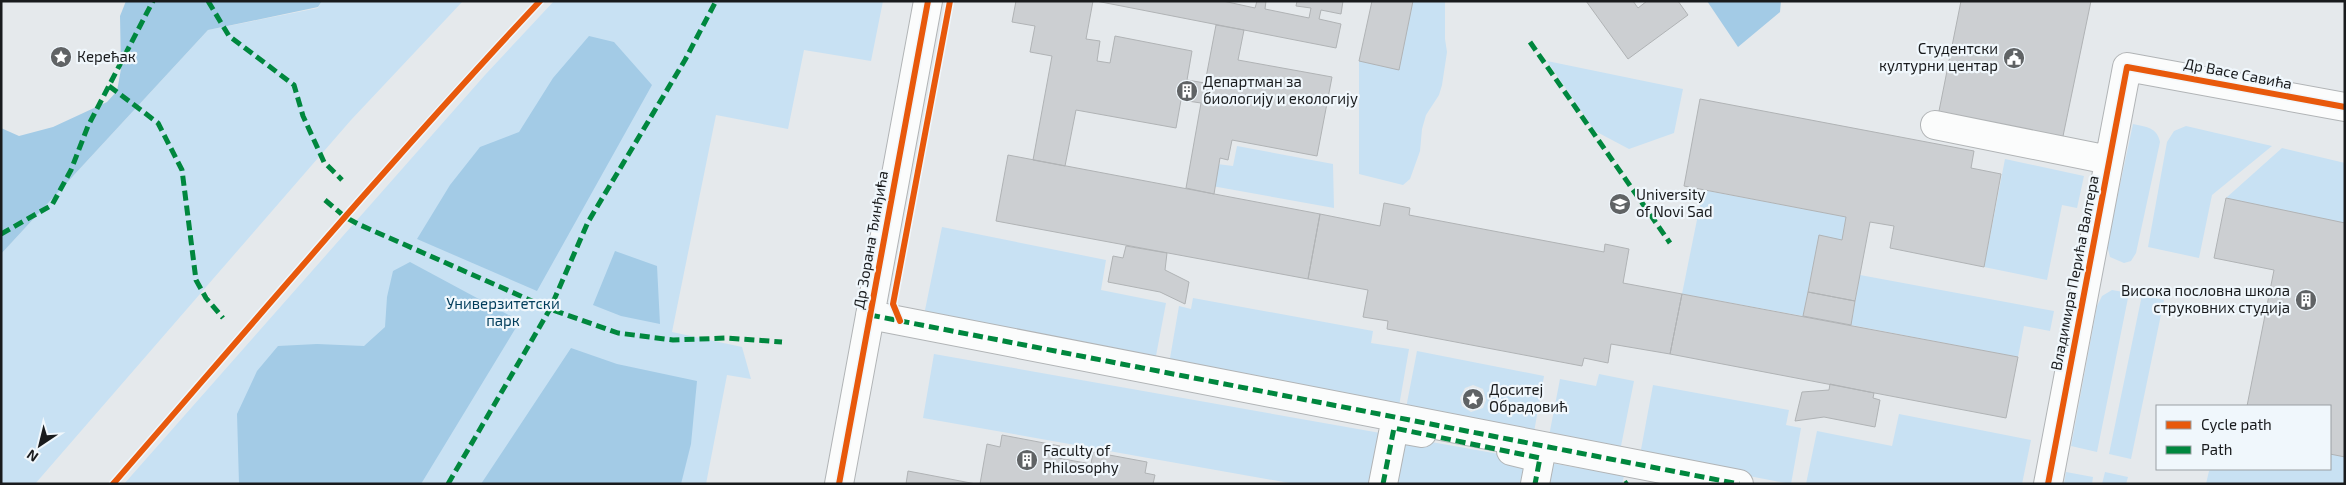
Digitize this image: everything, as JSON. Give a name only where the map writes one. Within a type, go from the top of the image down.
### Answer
[{"type":"street","name":"Др Зорана Ђинђића","points":[[839,484],[928,1]]},
{"type":"street","name":"Др Васе Савића","points":[[2126,67],[2345,107]]},
{"type":"street","name":"Владимира Перића Валтера","points":[[2048,484],[2126,67]]},
{"type":"street","points":[[1935,125],[2109,160]]},
{"type":"street","points":[[870,315],[1534,450],[1739,484]]},
{"type":"street","points":[[1383,484],[1394,428],[1399,423]]},
{"type":"street","points":[[1534,450],[1540,458],[1535,484]]},
{"type":"green space","points":[[126,1],[322,1],[318,7],[208,30],[1,254],[1,128],[19,136],[53,127],[107,102],[117,91],[121,69],[120,16]]},
{"type":"green space","points":[[322,1],[463,1],[351,120],[35,484],[1,484],[1,254],[208,30],[318,8]]},
{"type":"green space","name":"Универзитетски парк","points":[[554,1],[883,1],[871,61],[804,50],[788,129],[716,115],[672,332],[742,347],[751,379],[727,375],[706,484],[124,484],[485,75]]},
{"type":"green space","points":[[1413,1],[1445,1],[1447,52],[1439,95],[1426,115],[1422,129],[1420,151],[1410,179],[1403,185],[1359,174],[1359,61],[1399,69]]},
{"type":"green space","points":[[1707,1],[1781,1],[1780,12],[1738,47]]},
{"type":"green space","points":[[589,36],[614,42],[652,85],[537,291],[417,239],[450,185],[480,147],[519,132],[553,78]]},
{"type":"green space","points":[[1547,61],[1683,89],[1674,133],[1629,149],[1595,131]]},
{"type":"green space","points":[[2133,124],[2154,131],[2159,137],[2160,142],[2136,253],[2131,261],[2124,263],[2110,257],[2107,245]]},
{"type":"green space","points":[[2186,126],[2272,146],[2212,195],[2199,258],[2148,247],[2167,142],[2174,131]]},
{"type":"green space","points":[[1237,146],[1333,164],[1334,208],[1212,186],[1217,164],[1233,166]]},
{"type":"green space","points":[[2282,148],[2345,163],[2345,223],[2226,198]]},
{"type":"green space","points":[[2005,159],[2084,176],[2077,208],[2062,205],[2047,280],[1984,267]]},
{"type":"green space","points":[[1703,190],[1846,217],[1842,240],[1819,236],[1803,316],[1682,294]]},
{"type":"green space","points":[[942,227],[1106,260],[1101,290],[1166,303],[1155,361],[924,315]]},
{"type":"green space","points":[[615,251],[657,266],[660,324],[621,316],[593,305]]},
{"type":"green space","points":[[410,262],[520,321],[421,484],[239,484],[237,414],[257,371],[278,346],[317,344],[364,346],[385,327],[387,297],[393,271]]},
{"type":"green space","points":[[1860,275],[2054,311],[2050,331],[2024,326],[2018,357],[1851,325]]},
{"type":"green space","points":[[2112,290],[2129,293],[2097,452],[2071,446],[2097,306],[2102,296]]},
{"type":"green space","points":[[2142,295],[2164,300],[2131,459],[2109,454]]},
{"type":"green space","points":[[1193,298],[1373,331],[1371,343],[1409,349],[1399,406],[1169,364],[1179,306],[1191,309]]},
{"type":"green space","points":[[571,348],[617,364],[697,381],[691,444],[681,484],[481,484]]},
{"type":"green space","points":[[1417,351],[1544,376],[1534,432],[1406,408]],"holes":[[[1473,385],[1483,389],[1486,400],[1483,408],[1471,412],[1462,406],[1460,398],[1465,388]]]},
{"type":"green space","points":[[934,354],[1624,476],[1622,484],[1295,484],[923,418]]},
{"type":"green space","points":[[1599,374],[1634,381],[1620,451],[1549,436],[1560,379],[1596,386]]},
{"type":"green space","points":[[1653,385],[1789,410],[1786,425],[1801,428],[1791,484],[1640,455]]},
{"type":"green space","points":[[1899,414],[2031,440],[2022,484],[1806,484],[1817,431],[1892,446]]},
{"type":"green space","points":[[2331,454],[2345,457],[2345,484],[2206,484],[2209,471],[2331,470]]},
{"type":"green space","points":[[2066,472],[2093,477],[2092,484],[2064,484]]},
{"type":"green space","points":[[2105,472],[2128,477],[2126,484],[2102,484]]},
{"type":"building","name":"Департман за биологију и екологију","points":[[1016,1],[1093,1],[1086,39],[1100,41],[1097,61],[1110,63],[1115,36],[1192,51],[1187,80],[1205,83],[1216,25],[1244,30],[1238,60],[1332,77],[1317,156],[1232,140],[1228,160],[1220,158],[1214,194],[1186,188],[1201,103],[1181,100],[1176,128],[1076,110],[1065,166],[1033,160],[1052,56],[1030,52],[1035,26],[1012,22]]},
{"type":"building","name":"Департман за биологију и екологију","points":[[1096,1],[1223,1],[1255,8],[1257,1],[1266,1],[1265,9],[1309,18],[1311,8],[1296,6],[1297,1],[1343,1],[1341,14],[1321,10],[1319,19],[1341,24],[1336,48]]},
{"type":"building","points":[[1372,1],[1413,1],[1399,70],[1359,61]]},
{"type":"building","points":[[1586,1],[1633,1],[1638,8],[1647,1],[1678,1],[1688,15],[1628,59]]},
{"type":"building","name":"Студентски културни центар","points":[[1961,1],[2091,1],[2062,141],[1938,116]]},
{"type":"building","points":[[1700,99],[1974,151],[1971,168],[2001,174],[1984,267],[1890,248],[1894,226],[1870,222],[1855,301],[1808,292],[1819,235],[1842,240],[1846,217],[1684,186]]},
{"type":"building","points":[[1008,155],[1320,214],[1308,279],[996,221]]},
{"type":"building","name":"Висока пословна школа струковних студија","points":[[2226,198],[2345,223],[2345,457],[2331,454],[2331,405],[2247,405],[2274,270],[2214,258]]},
{"type":"building","points":[[1384,203],[1410,208],[1409,215],[1604,252],[1605,244],[1629,249],[1623,283],[1682,294],[1670,354],[1611,344],[1608,363],[1584,358],[1582,366],[1387,329],[1388,321],[1363,317],[1368,290],[1308,279],[1320,214],[1380,226]]},
{"type":"building","points":[[1126,246],[1167,253],[1165,270],[1189,282],[1185,304],[1160,292],[1108,282],[1113,256],[1123,258]]},
{"type":"building","points":[[1808,292],[1855,301],[1851,325],[1803,316]]},
{"type":"building","points":[[1682,294],[2018,357],[2006,418],[1670,354]]},
{"type":"building","points":[[1830,384],[1874,393],[1873,398],[1880,400],[1875,427],[1824,417],[1795,421],[1802,392],[1829,390]]},
{"type":"building","name":"Faculty of Philosophy","points":[[1002,435],[1060,446],[1058,458],[1091,464],[1093,452],[1147,462],[1145,473],[1155,475],[1153,484],[980,484],[987,444],[1000,447]]},
{"type":"building","points":[[908,471],[976,484],[906,484]]},
{"type":"marked path","points":[[1,234],[52,205],[71,170],[88,126],[153,1]]},
{"type":"marked path","points":[[208,1],[229,36],[294,85],[303,116],[324,162],[342,180]]},
{"type":"marked path","points":[[448,484],[550,309],[588,222],[685,60],[716,1]]},
{"type":"marked path","points":[[1530,42],[1670,243]]},
{"type":"marked path","points":[[109,86],[158,123],[182,170],[196,280],[206,298],[223,318]]},
{"type":"marked path","points":[[325,200],[345,217],[358,224],[550,309],[618,333],[673,340],[727,338],[782,342]]},
{"type":"marked path","points":[[870,315],[1739,484]]},
{"type":"marked path","points":[[1383,484],[1394,428],[1540,458],[1535,484]]},
{"type":"cycle path","points":[[113,484],[377,180],[540,1]]},
{"type":"cycle path","points":[[839,484],[928,1]]},
{"type":"cycle path","points":[[900,321],[893,304],[950,1]]},
{"type":"cycle path","points":[[2048,484],[2127,67],[2345,107]]},
{"type":"place","name":"Керећак","points":[[61,57]]},
{"type":"place","name":"Студентски културни центар","points":[[2014,58]]},
{"type":"place","name":"Департман за биологију и екологију","points":[[1187,91]]},
{"type":"place","name":"University of Novi Sad","points":[[1620,204]]},
{"type":"place","name":"Висока пословна школа струковних студија","points":[[2306,300]]},
{"type":"place","name":"Доситеј Обрадовић","points":[[1473,399]]},
{"type":"place","name":"Faculty of Philosophy","points":[[1027,460]]}]
